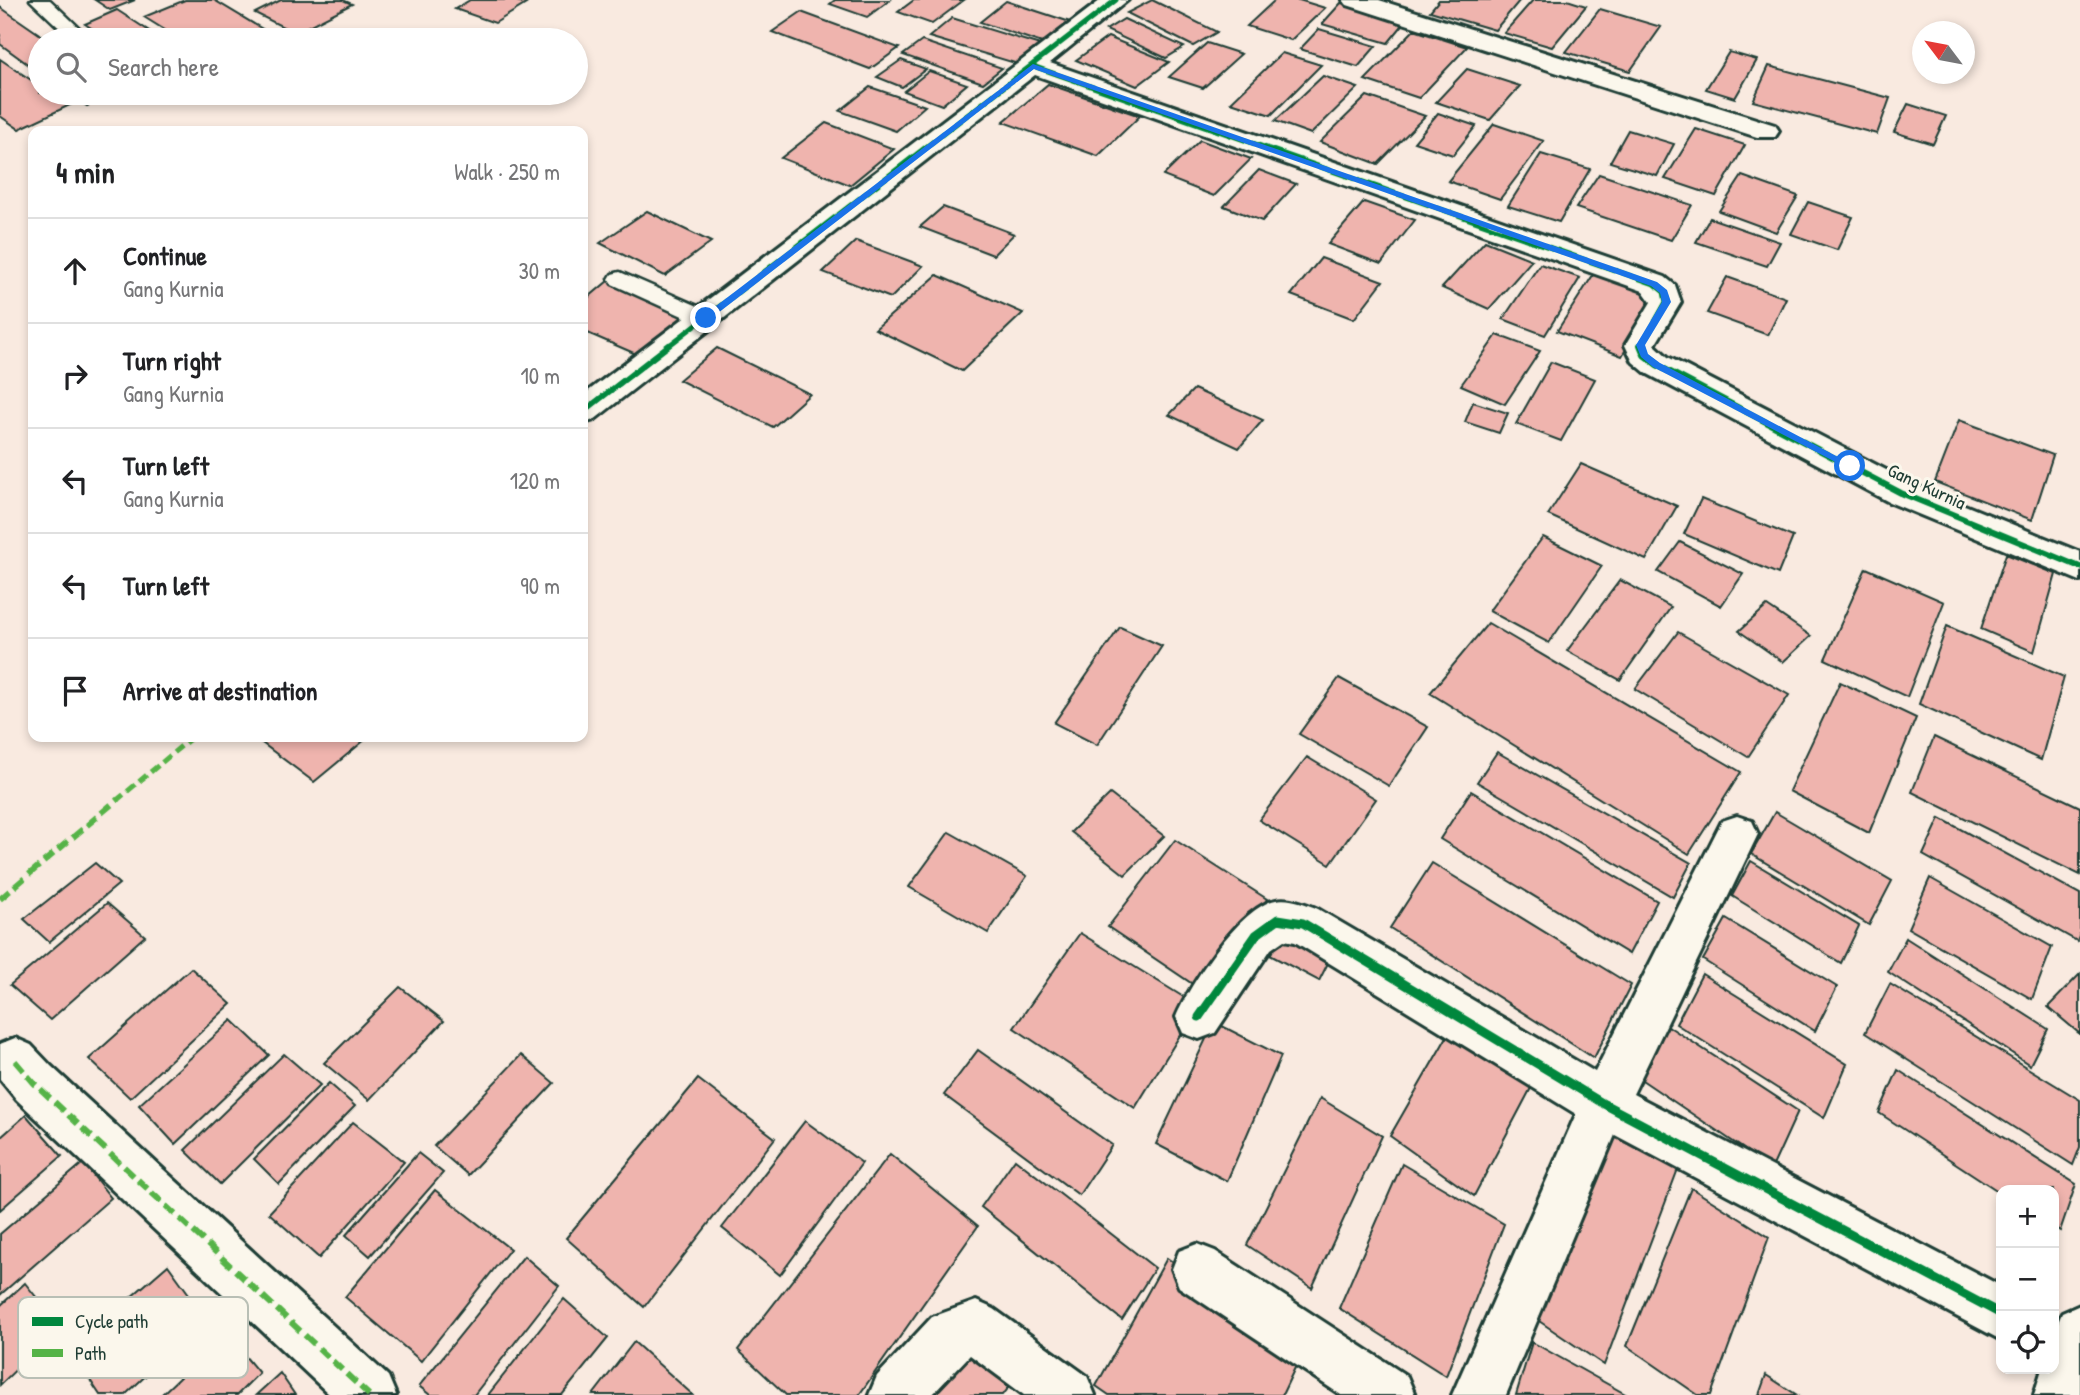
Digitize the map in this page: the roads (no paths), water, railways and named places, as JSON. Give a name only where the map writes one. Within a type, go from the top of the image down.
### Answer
[{"type":"street","points":[[588,408],[1116,0]]},
{"type":"street","points":[[1356,0],[1766,131]]},
{"type":"street","name":"Gang Kurnia","points":[[1033,66],[1654,284],[1664,292],[1666,302],[1640,345],[1644,355],[1657,365],[1902,493],[2080,567]]},
{"type":"street","points":[[1479,1395],[1604,1104],[1737,834]]},
{"type":"street","points":[[1199,1017],[1256,935],[1278,919],[1303,923],[1604,1104],[1996,1311]]},
{"type":"street","points":[[15,1061],[34,1083],[369,1395]]},
{"type":"street","points":[[1197,1269],[1388,1395]]},
{"type":"street","points":[[895,1395],[950,1335],[976,1327],[1068,1395]]},
{"type":"lane","points":[[39,0],[70,28]]},
{"type":"lane","points":[[620,279],[706,318]]}]
